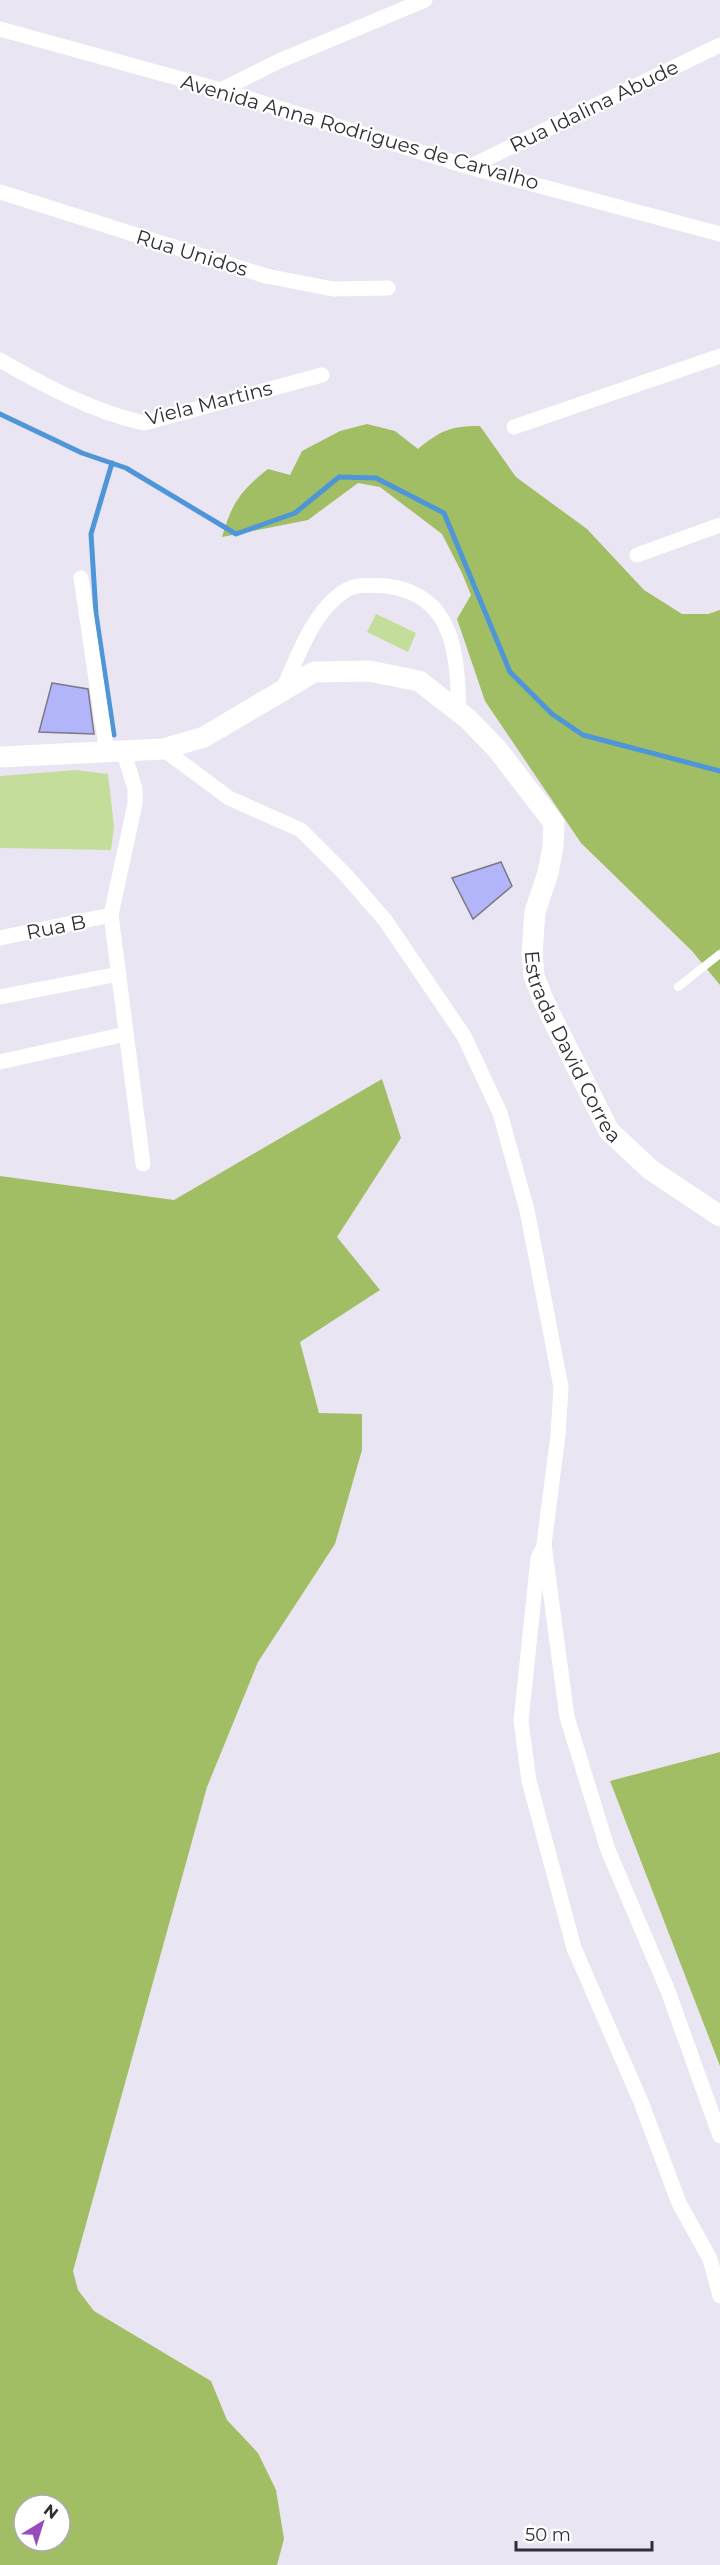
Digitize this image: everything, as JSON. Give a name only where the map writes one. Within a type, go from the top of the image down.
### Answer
[{"type":"main road","points":[[0,758],[163,749],[204,737],[314,672],[369,671],[419,681],[459,711]]},
{"type":"main road","name":"Estrada David Correa","points":[[459,711],[497,749],[554,823],[554,847],[535,912],[532,937],[534,976],[545,1004],[609,1131],[651,1170],[720,1216]]},
{"type":"street","points":[[221,90],[279,61],[425,0]]},
{"type":"street","name":"Avenida Anna Rodrigues de Carvalho","points":[[0,29],[221,90],[469,167],[720,234]]},
{"type":"street","name":"Rua Idalina Abude","points":[[469,167],[720,45]]},
{"type":"street","name":"Rua Unidos","points":[[0,192],[266,276],[333,289],[388,288]]},
{"type":"street","points":[[514,427],[720,356]]},
{"type":"street","name":"Viela Martins","points":[[0,360],[100,409],[144,423],[322,375]]},
{"type":"street","points":[[637,555],[720,525]]},
{"type":"street","points":[[81,578],[115,753],[135,789],[135,804],[111,915],[142,1164]]},
{"type":"street","points":[[283,689],[312,625],[343,592],[364,584],[392,587],[419,596],[435,609],[448,630],[456,652],[459,711]]},
{"type":"street","points":[[163,749],[229,798],[301,830],[385,920],[464,1036],[500,1113],[527,1210],[561,1387],[558,1435],[544,1544],[567,1717],[608,1850],[668,1991],[720,2136]]},
{"type":"street","name":"Rua B","points":[[0,938],[111,915]]},
{"type":"street","points":[[0,997],[118,974]]},
{"type":"street","points":[[0,1062],[126,1034]]},
{"type":"street","points":[[544,1544],[538,1558],[521,1721],[529,1781],[574,1948],[640,2102],[679,2203],[710,2259],[720,2296]]},
{"type":"lane","points":[[678,987],[720,954]]},
{"type":"green space","points":[[367,424],[395,431],[418,449],[433,437],[447,430],[480,426],[516,477],[587,529],[644,590],[682,614],[708,614],[720,610],[720,985],[692,951],[581,843],[485,701],[457,619],[471,595],[442,534],[380,487],[358,483],[308,520],[222,537],[229,515],[238,498],[268,469],[290,475],[302,451],[340,431]]},
{"type":"green space","points":[[376,614],[416,633],[408,652],[367,632]]},
{"type":"green space","points":[[76,770],[108,774],[114,827],[111,850],[0,848],[0,776]]},
{"type":"green space","points":[[382,1079],[401,1138],[337,1237],[380,1290],[300,1342],[319,1413],[362,1414],[362,1450],[335,1544],[258,1662],[207,1787],[73,2271],[78,2290],[94,2311],[211,2381],[227,2420],[258,2453],[276,2490],[284,2539],[277,2565],[0,2565],[0,1176],[174,1200]]},
{"type":"green space","points":[[720,1752],[720,2066],[610,1781]]},
{"type":"building","points":[[52,683],[88,689],[94,734],[39,732]]},
{"type":"building","points":[[501,862],[512,886],[473,919],[452,878]]},
{"type":"waterway","points":[[0,414],[82,453],[126,468],[236,534],[295,513],[339,477],[376,478],[444,513],[510,672],[552,714],[583,735],[720,771]]},
{"type":"waterway","points":[[112,463],[91,534],[96,614],[114,735]]}]
